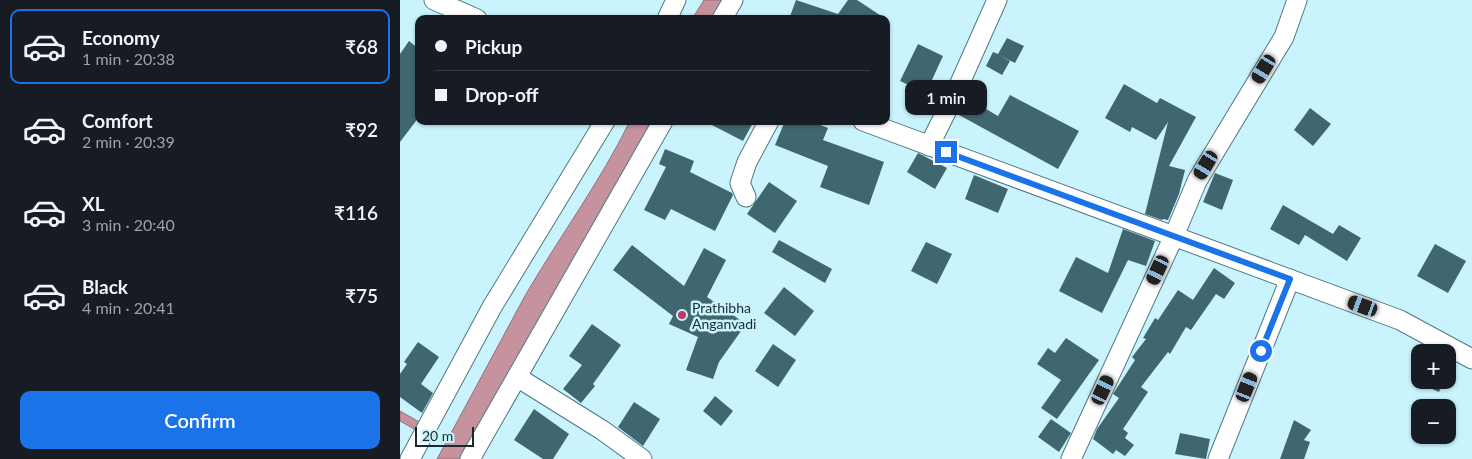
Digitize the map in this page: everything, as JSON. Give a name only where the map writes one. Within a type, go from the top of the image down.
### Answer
[{"type":"street","points":[[434,0],[468,15]]},
{"type":"street","points":[[669,15],[676,0]]},
{"type":"street","points":[[724,15],[733,0]]},
{"type":"street","points":[[929,146],[997,0]]},
{"type":"street","points":[[1071,459],[1174,236],[1196,181],[1284,38],[1297,0]]},
{"type":"street","points":[[410,459],[492,307],[603,125]]},
{"type":"street","points":[[470,459],[661,125]]},
{"type":"street","points":[[746,197],[740,183],[742,176],[747,162],[767,125]]},
{"type":"street","points":[[874,125],[1400,320],[1472,359]]},
{"type":"street","points":[[1218,459],[1290,279]]},
{"type":"street","points":[[517,377],[602,430],[642,459]]},
{"type":"shaded area","points":[[704,0],[735,0],[728,15],[695,15]]},
{"type":"shaded area","points":[[628,125],[667,125],[477,459],[437,459],[526,294]]},
{"type":"shaded area","points":[[400,411],[428,427],[423,434],[400,421]]},
{"type":"building","points":[[796,0],[838,14],[848,0],[857,0],[880,15],[790,15]]},
{"type":"building","points":[[1007,38],[1024,46],[1015,63],[999,55],[1010,61],[1002,75],[986,66],[993,52],[998,54]]},
{"type":"building","points":[[409,41],[415,46],[415,122],[400,142],[400,54]]},
{"type":"building","points":[[918,44],[943,56],[926,93],[900,81]]},
{"type":"building","points":[[1124,84],[1157,103],[1160,98],[1196,117],[1169,166],[1185,170],[1179,194],[1168,220],[1162,220],[1145,214],[1168,122],[1156,140],[1132,127],[1130,132],[1105,118]]},
{"type":"building","points":[[1010,95],[1079,131],[1058,169],[959,115],[969,99],[998,116]]},
{"type":"building","points":[[1310,108],[1331,124],[1313,146],[1294,130]]},
{"type":"building","points":[[712,125],[752,125],[743,141]]},
{"type":"building","points":[[783,125],[821,125],[828,128],[823,140],[884,162],[869,205],[820,187],[828,166],[775,145]]},
{"type":"building","points":[[665,149],[694,161],[690,172],[732,193],[733,195],[715,231],[671,209],[665,220],[644,210],[666,167],[659,164]]},
{"type":"building","points":[[918,153],[947,168],[935,189],[907,172]]},
{"type":"building","points":[[1215,173],[1233,180],[1222,210],[1203,202]]},
{"type":"building","points":[[974,175],[1008,189],[998,213],[965,199]]},
{"type":"building","points":[[769,182],[797,201],[775,233],[747,214]]},
{"type":"building","points":[[1283,205],[1333,234],[1339,225],[1361,238],[1347,261],[1305,235],[1299,245],[1270,229]]},
{"type":"building","points":[[1123,229],[1155,241],[1146,266],[1128,260],[1102,313],[1059,291],[1076,257],[1108,273]]},
{"type":"building","points":[[779,240],[832,269],[825,283],[772,252]]},
{"type":"building","points":[[926,242],[952,254],[937,284],[911,271]]},
{"type":"building","points":[[1435,244],[1466,261],[1448,293],[1417,276]]},
{"type":"building","points":[[632,245],[684,286],[704,248],[726,260],[707,297],[746,324],[719,362],[713,379],[686,370],[698,337],[669,324],[673,316],[613,270]]},
{"type":"building","points":[[1214,268],[1235,283],[1224,299],[1216,294],[1191,330],[1186,327],[1170,354],[1168,352],[1141,387],[1148,392],[1123,429],[1128,433],[1125,438],[1134,445],[1125,456],[1116,450],[1113,454],[1093,439],[1097,429],[1119,398],[1113,394],[1135,360],[1132,357],[1146,339],[1143,338],[1155,318],[1158,320],[1178,290],[1193,300]]},
{"type":"building","points":[[784,287],[814,311],[795,336],[764,313]]},
{"type":"building","points":[[592,324],[621,345],[593,384],[595,386],[581,403],[563,389],[582,365],[569,356]]},
{"type":"building","points":[[1066,338],[1099,360],[1057,419],[1041,408],[1061,380],[1037,364],[1048,348],[1055,353]]},
{"type":"building","points":[[418,342],[439,357],[421,384],[433,393],[422,413],[400,397],[400,374],[407,364],[404,362]]},
{"type":"building","points":[[773,344],[796,360],[778,387],[755,371]]},
{"type":"building","points":[[715,396],[733,411],[721,426],[703,411]]},
{"type":"building","points":[[634,402],[660,419],[643,446],[618,427]]},
{"type":"building","points":[[534,409],[569,434],[553,459],[543,459],[514,440]]},
{"type":"building","points":[[1051,419],[1071,433],[1059,452],[1038,437]]},
{"type":"building","points":[[1294,420],[1311,430],[1304,440],[1310,442],[1304,459],[1280,459]]},
{"type":"building","points":[[1180,433],[1210,439],[1206,459],[1175,454]]},
{"type":"place","name":"Prathibha Anganvadi","points":[[682,315]]},
{"type":"route","points":[[946,152],[1290,279],[1261,351]]}]
